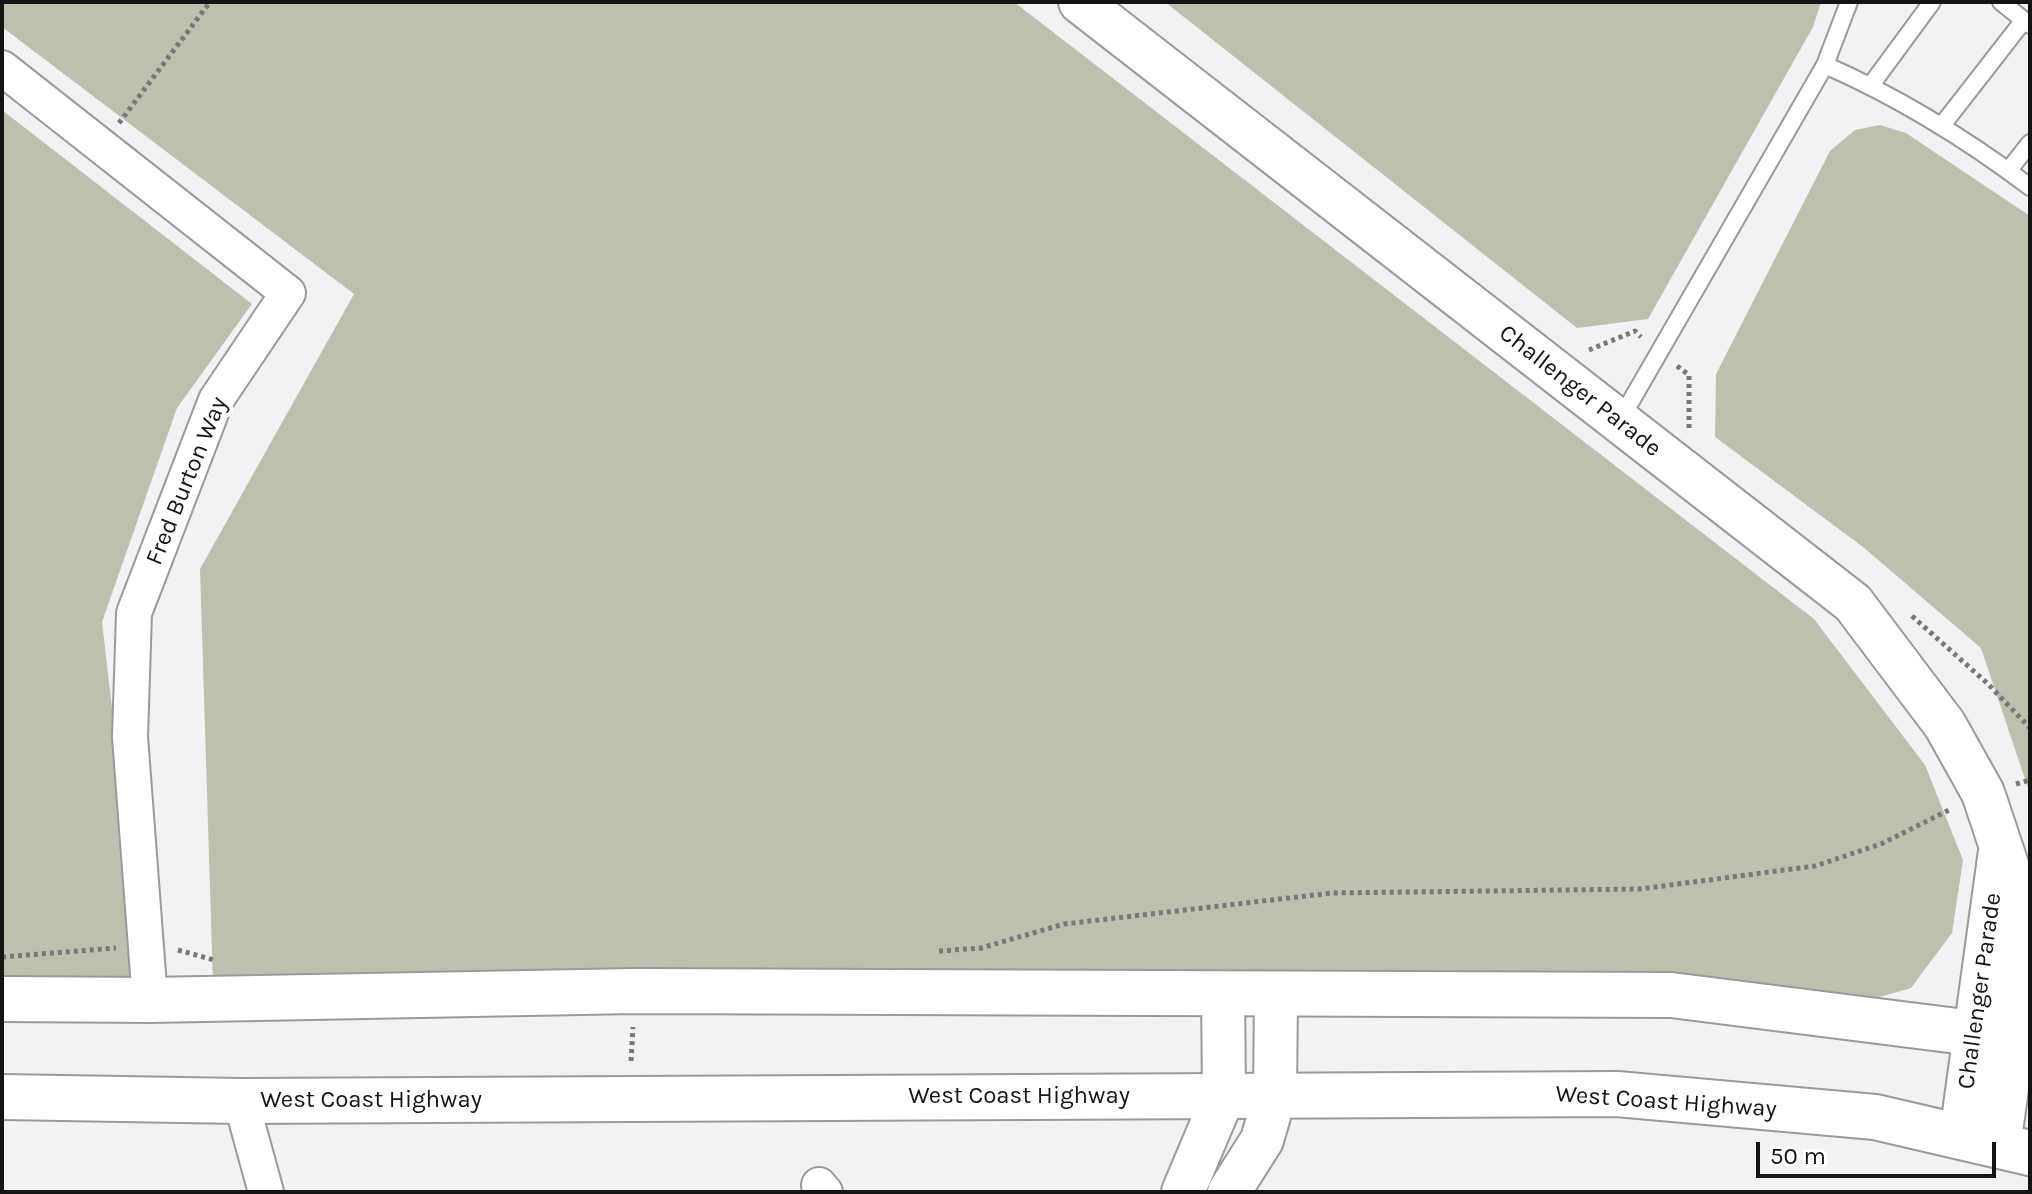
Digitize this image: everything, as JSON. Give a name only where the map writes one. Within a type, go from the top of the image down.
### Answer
[{"type":"highway","points":[[2,999],[150,1000],[635,991],[1671,995],[1973,1033],[2022,1046]]},
{"type":"highway","name":"West Coast Highway","points":[[2,1097],[241,1101],[1617,1094],[1875,1117],[1997,1144]]},
{"type":"street","name":"Challenger Parade","points":[[1080,2],[1853,603],[1945,725],[1983,793],[2022,910],[2026,954],[2022,1046],[1997,1144]]},
{"type":"street","name":"Fred Burton Way","points":[[2,68],[288,293],[216,400],[134,613],[130,737],[150,1000]]},
{"type":"street","name":"Challenger Parade","points":[[1997,1144],[1973,1033],[2001,848]]},
{"type":"street","points":[[1183,1192],[1224,1095],[1223,994]]},
{"type":"street","points":[[1229,1192],[1262,1140],[1275,1095],[1276,994]]},
{"type":"street","points":[[241,1101],[266,1192]]},
{"type":"lane","points":[[1619,422],[1825,65],[1849,2]]},
{"type":"lane","points":[[1871,85],[1932,2]]},
{"type":"lane","points":[[1943,124],[2027,22],[2001,2]]},
{"type":"lane","points":[[1825,65],[1871,85],[1943,124],[2030,187]]},
{"type":"lane","points":[[2008,171],[2030,143]]},
{"type":"path","points":[[101,146],[210,2]]},
{"type":"path","points":[[935,952],[981,948],[1064,924],[1332,893],[1640,889],[1815,866],[1881,844],[1983,793],[2030,780]]},
{"type":"path","points":[[2,957],[105,948],[188,950],[221,963]]},
{"type":"green space","points":[[2,2],[1014,2],[1814,619],[1925,765],[1963,860],[1952,933],[1911,988],[1817,1015],[1715,1007],[214,1016],[200,569],[354,294],[2,27]]},
{"type":"green space","points":[[1165,2],[1821,2],[1813,27],[1648,319],[1577,328]]},
{"type":"green space","points":[[2,110],[252,304],[177,408],[102,622],[148,1017],[2,1014]]},
{"type":"green space","points":[[1880,125],[1906,133],[2030,216],[2030,794],[1981,648],[1863,547],[1715,437],[1716,374],[1830,151],[1855,130]]}]
